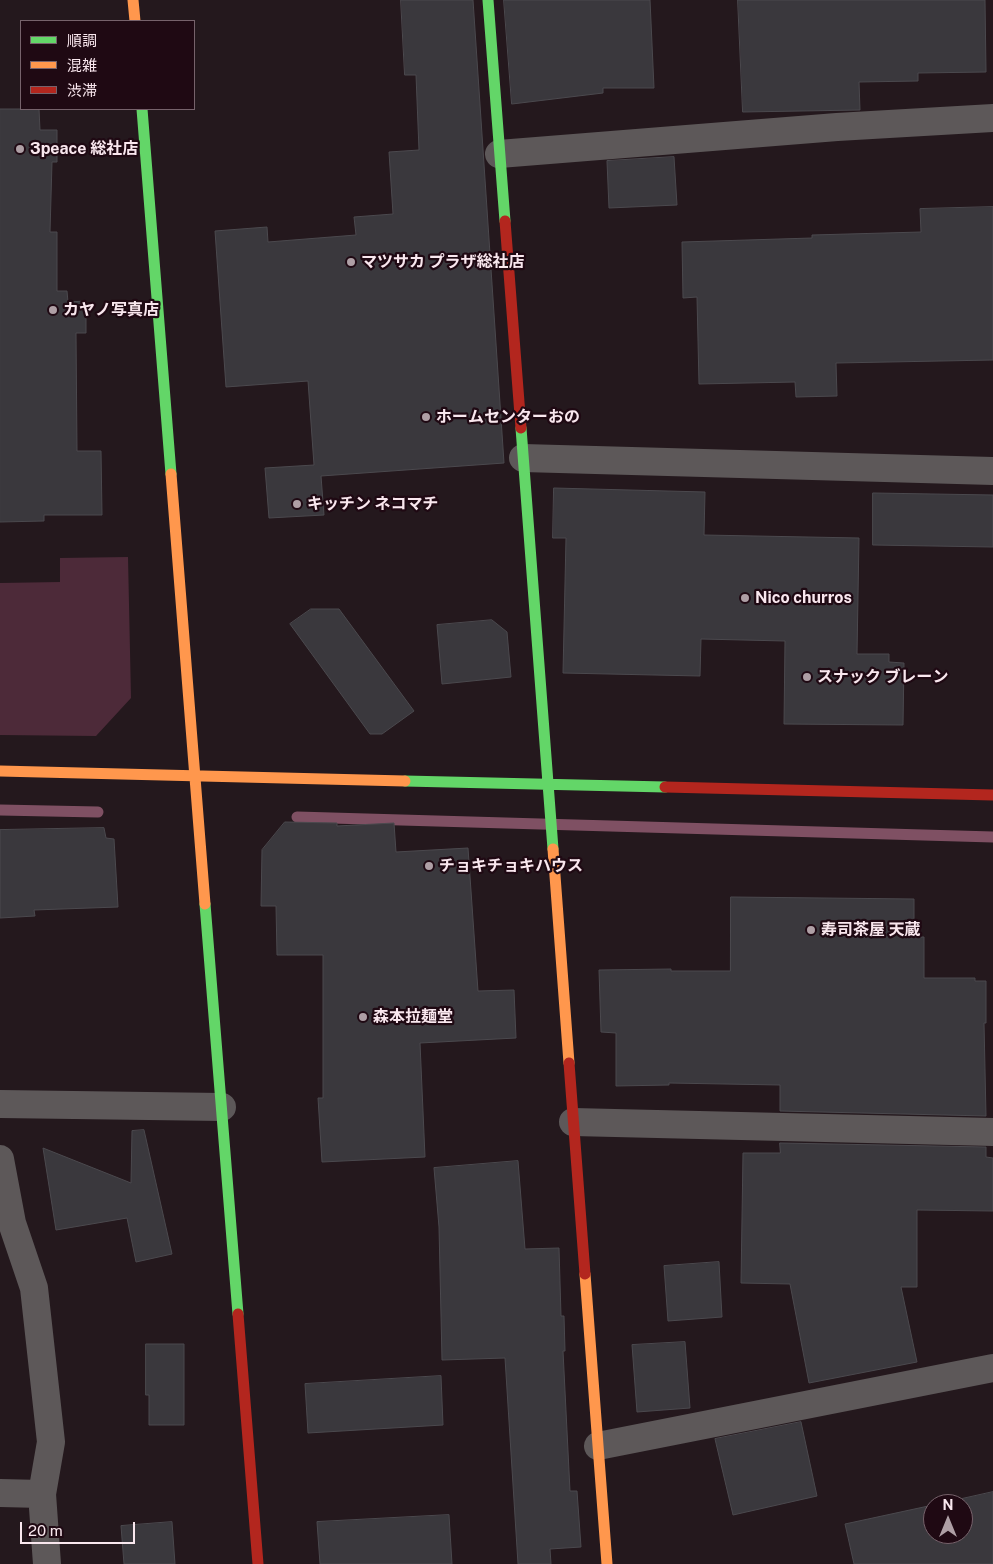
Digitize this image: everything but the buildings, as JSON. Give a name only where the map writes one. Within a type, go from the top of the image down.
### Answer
[{"type":"street","points":[[133,0],[135,20]]},
{"type":"street","points":[[488,0],[607,1564]]},
{"type":"street","points":[[142,110],[258,1564]]},
{"type":"street","points":[[499,154],[837,127],[993,118]]},
{"type":"street","points":[[523,458],[993,471]]},
{"type":"street","points":[[0,771],[993,795]]},
{"type":"street","points":[[0,1104],[222,1107]]},
{"type":"street","points":[[573,1122],[993,1132]]},
{"type":"street","points":[[0,1158],[6,1223],[34,1288],[51,1442],[42,1494],[47,1564]]},
{"type":"street","points":[[598,1446],[993,1368]]},
{"type":"street","points":[[0,1493],[42,1494]]},
{"type":"shaded area","points":[[128,557],[131,698],[96,736],[0,735],[0,583],[60,582],[60,558]]},
{"type":"waterway","points":[[0,810],[98,812]]},
{"type":"waterway","points":[[297,817],[993,837]]},
{"type":"traffic: fast","points":[[488,0],[505,221]]},
{"type":"traffic: fast","points":[[142,110],[171,474]]},
{"type":"traffic: fast","points":[[521,428],[553,849]]},
{"type":"traffic: fast","points":[[405,781],[665,787]]},
{"type":"traffic: fast","points":[[205,904],[238,1314]]},
{"type":"traffic: slow","points":[[133,0],[135,20]]},
{"type":"traffic: slow","points":[[171,474],[205,904]]},
{"type":"traffic: slow","points":[[0,771],[405,781]]},
{"type":"traffic: slow","points":[[553,849],[569,1063]]},
{"type":"traffic: slow","points":[[585,1274],[607,1564]]},
{"type":"traffic: jam","points":[[505,221],[521,428]]},
{"type":"traffic: jam","points":[[665,787],[993,795]]},
{"type":"traffic: jam","points":[[569,1063],[585,1274]]},
{"type":"traffic: jam","points":[[238,1314],[258,1564]]},
{"type":"place","name":"3peace 総社店","points":[[20,149]]},
{"type":"place","name":"マツサカ プラザ総社店","points":[[351,262]]},
{"type":"place","name":"カヤノ写真店","points":[[53,310]]},
{"type":"place","name":"ホームセンターおの","points":[[426,417]]},
{"type":"place","name":"キッチン ネコマチ","points":[[297,504]]},
{"type":"place","name":"Nico churros","points":[[745,598]]},
{"type":"place","name":"スナック ブレーン","points":[[807,677]]},
{"type":"place","name":"チョキチョキハウス","points":[[429,866]]},
{"type":"place","name":"寿司茶屋 天蔵","points":[[811,930]]},
{"type":"place","name":"森本拉麺堂","points":[[363,1017]]}]
